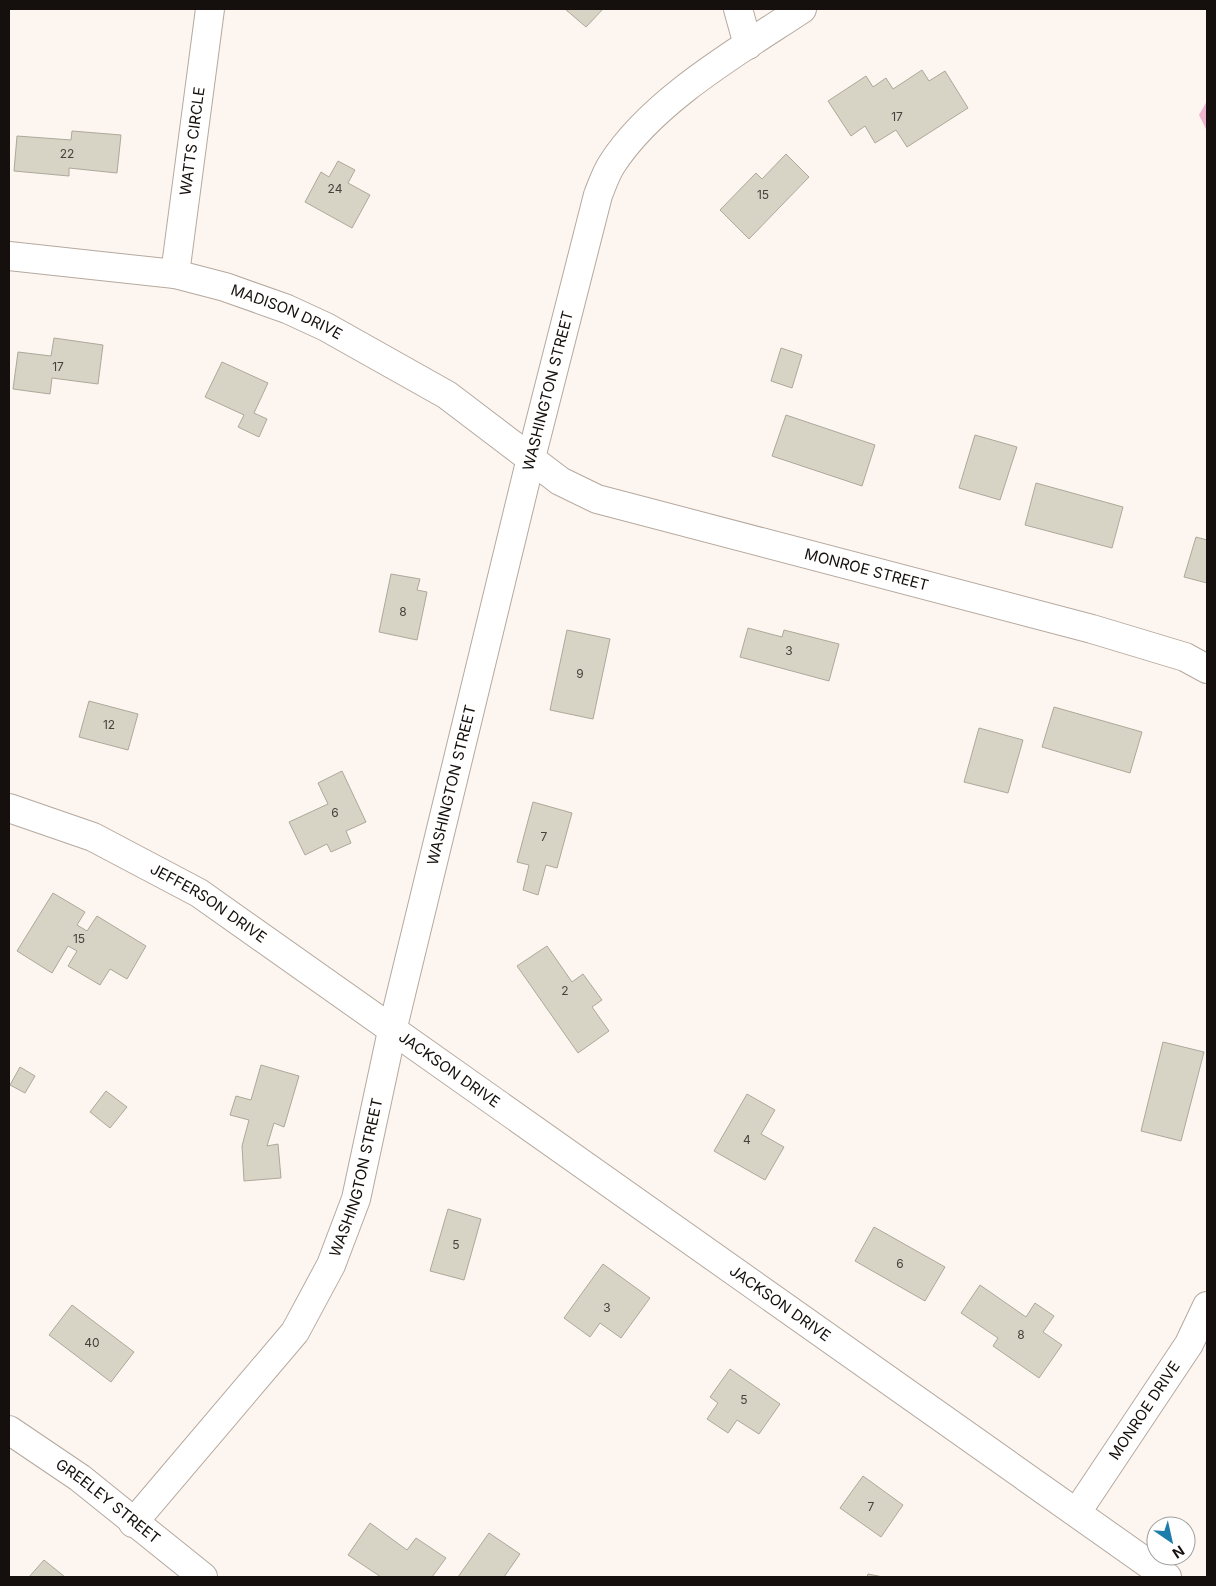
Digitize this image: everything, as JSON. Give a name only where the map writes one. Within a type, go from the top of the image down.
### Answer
[{"type":"street","name":"WATTS CIRCLE","points":[[174,274],[210,9]]},
{"type":"street","points":[[738,9],[748,45]]},
{"type":"street","name":"WASHINGTON STREET","points":[[133,1523],[295,1332],[331,1265],[356,1199],[392,1031],[531,458],[598,195],[612,164],[634,136],[660,110],[748,45],[802,9]]},
{"type":"street","name":"MADISON DRIVE","points":[[9,256],[174,274],[225,287],[287,309],[326,327],[447,394],[531,458]]},
{"type":"street","name":"MONROE STREET","points":[[531,458],[560,481],[597,499],[1092,629],[1167,651],[1207,669]]},
{"type":"street","name":"JEFFERSON DRIVE","points":[[9,808],[93,837],[199,893],[392,1031]]},
{"type":"street","name":"JACKSON DRIVE","points":[[392,1031],[1168,1577]]},
{"type":"street","name":"MONROE DRIVE","points":[[1076,1512],[1188,1344],[1207,1306]]},
{"type":"street","name":"GREELEY STREET","points":[[9,1430],[80,1478],[133,1523],[203,1577]]},
{"type":"shaded area","points":[[1207,101],[1207,131],[1199,115]]},
{"type":"building","points":[[565,9],[603,9],[586,27]]},
{"type":"building","points":[[922,70],[929,81],[945,71],[968,108],[907,147],[896,130],[875,143],[865,126],[851,136],[828,101],[866,76],[873,87],[886,78],[893,89]]},
{"type":"building","points":[[72,131],[121,135],[117,173],[69,168],[69,176],[14,171],[17,136],[71,140]]},
{"type":"building","points":[[786,154],[809,177],[749,239],[720,210],[756,173],[762,179]]},
{"type":"building","points":[[338,161],[355,170],[348,183],[370,195],[352,228],[305,202],[321,172],[329,177]]},
{"type":"building","points":[[54,338],[103,345],[98,384],[52,378],[50,394],[13,389],[18,352],[51,356]]},
{"type":"building","points":[[781,348],[802,355],[792,388],[771,381]]},
{"type":"building","points":[[222,362],[268,383],[254,413],[267,419],[259,437],[238,427],[244,415],[205,397]]},
{"type":"building","points":[[786,415],[875,445],[862,486],[772,456]]},
{"type":"building","points":[[975,435],[1017,447],[1000,500],[959,488]]},
{"type":"building","points":[[1036,483],[1123,507],[1112,548],[1025,525]]},
{"type":"building","points":[[1196,537],[1207,540],[1207,583],[1184,577]]},
{"type":"building","points":[[391,574],[420,579],[417,590],[427,592],[417,640],[379,632]]},
{"type":"building","points":[[748,628],[782,637],[784,630],[839,644],[829,681],[740,657]]},
{"type":"building","points":[[567,630],[610,639],[593,719],[550,710]]},
{"type":"building","points":[[89,701],[138,714],[128,750],[79,737]]},
{"type":"building","points":[[1054,707],[1142,732],[1130,773],[1042,747]]},
{"type":"building","points":[[979,728],[1023,740],[1008,793],[964,782]]},
{"type":"building","points":[[342,771],[366,822],[346,831],[351,843],[331,852],[327,844],[305,855],[289,822],[328,804],[318,783]]},
{"type":"building","points":[[533,802],[572,813],[557,868],[546,865],[538,895],[523,890],[529,865],[517,862]]},
{"type":"building","points":[[53,893],[85,912],[77,925],[87,931],[97,916],[146,946],[127,979],[110,969],[100,985],[68,966],[77,951],[68,946],[52,973],[17,951]]},
{"type":"building","points":[[547,946],[572,982],[583,974],[602,1000],[592,1007],[609,1031],[578,1053],[517,966]]},
{"type":"building","points":[[1163,1042],[1204,1052],[1181,1141],[1141,1131]]},
{"type":"building","points":[[261,1065],[299,1076],[284,1127],[274,1123],[267,1146],[278,1144],[281,1178],[244,1181],[242,1146],[249,1120],[230,1115],[236,1096],[251,1100]]},
{"type":"building","points":[[20,1067],[35,1076],[25,1093],[10,1085]]},
{"type":"building","points":[[106,1091],[127,1107],[110,1128],[90,1112]]},
{"type":"building","points":[[747,1094],[775,1110],[761,1134],[784,1147],[765,1180],[714,1151]]},
{"type":"building","points":[[448,1209],[481,1219],[464,1280],[430,1271]]},
{"type":"building","points":[[874,1227],[945,1267],[925,1301],[855,1261]]},
{"type":"building","points":[[603,1264],[650,1298],[621,1338],[600,1323],[590,1337],[564,1318]]},
{"type":"building","points":[[980,1285],[1026,1317],[1035,1303],[1054,1316],[1043,1332],[1062,1345],[1039,1378],[993,1346],[998,1338],[961,1313]]},
{"type":"building","points":[[72,1305],[134,1352],[111,1382],[49,1335]]},
{"type":"building","points":[[730,1369],[780,1404],[759,1434],[737,1420],[728,1433],[707,1419],[718,1403],[710,1397]]},
{"type":"building","points":[[863,1476],[903,1505],[881,1537],[840,1508]]},
{"type":"building","points":[[370,1523],[407,1550],[416,1538],[446,1558],[432,1577],[381,1577],[348,1555]]},
{"type":"building","points":[[489,1533],[520,1554],[504,1577],[458,1577]]},
{"type":"building","points":[[44,1560],[65,1577],[29,1577]]},
{"type":"building","points":[[868,1574],[883,1577],[867,1577]]}]
